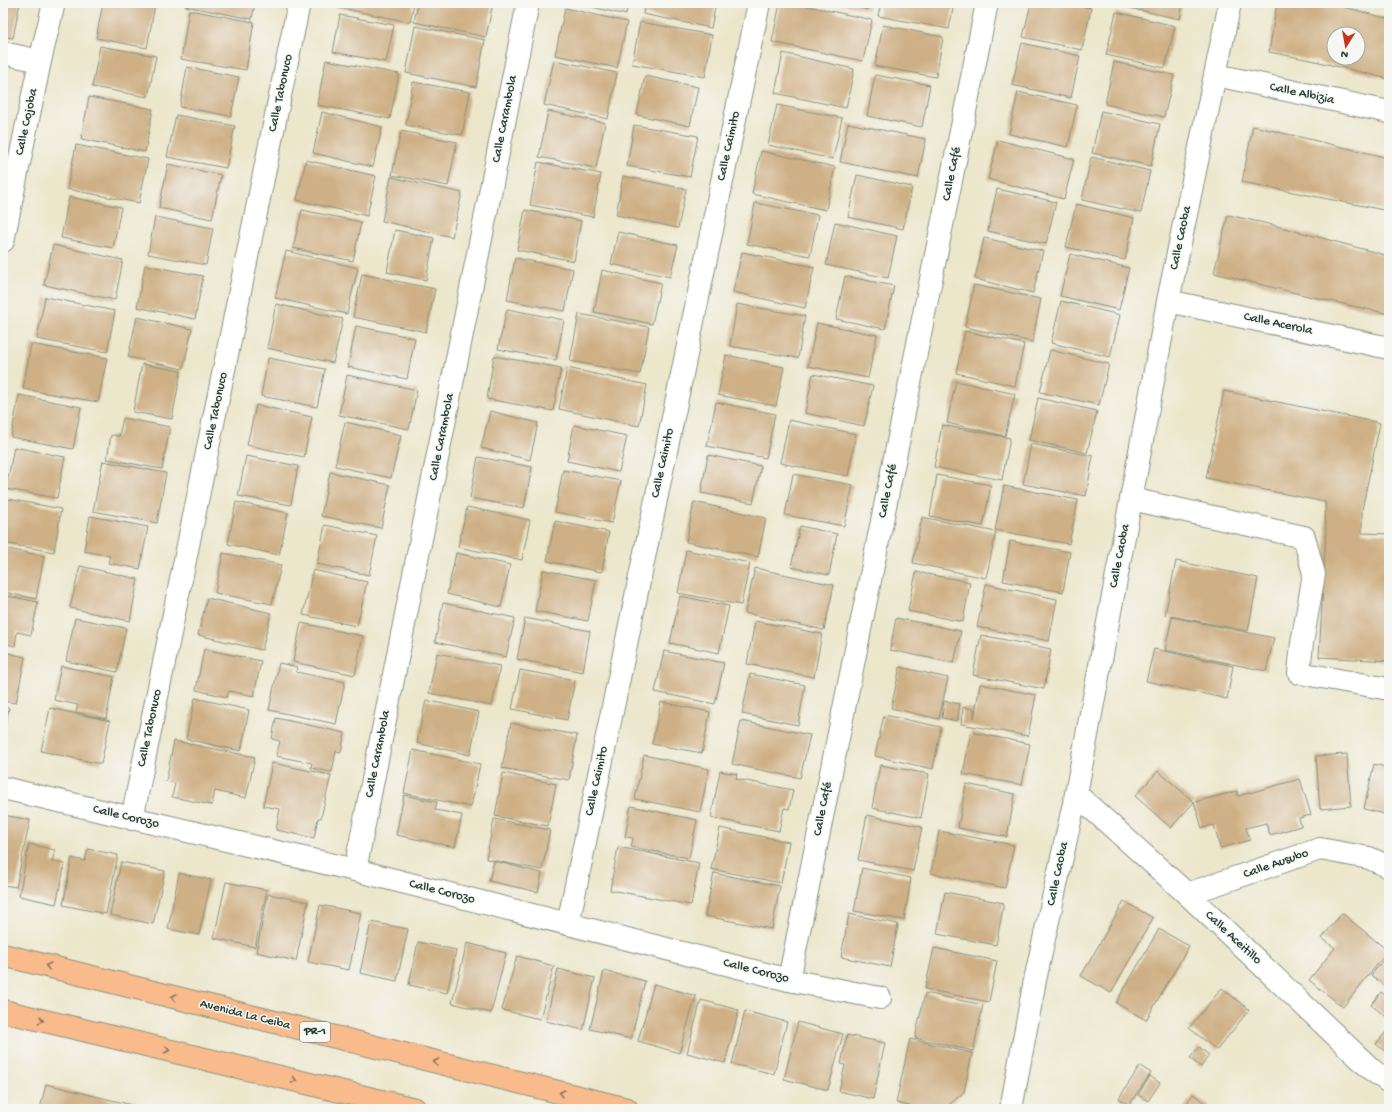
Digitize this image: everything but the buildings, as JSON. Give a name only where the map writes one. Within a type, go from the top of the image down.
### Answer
[{"type":"highway","name":"Avenida La Ceiba","points":[[3,955],[627,1109]]},
{"type":"highway","points":[[3,1011],[415,1109]]},
{"type":"street","name":"Calle Cojoba","points":[[3,241],[40,61],[54,3]]},
{"type":"street","name":"Calle Tabonuco","points":[[132,818],[300,3]]},
{"type":"street","name":"Calle Carambola","points":[[355,870],[528,3]]},
{"type":"street","name":"Calle Caimito","points":[[568,924],[759,3]]},
{"type":"street","name":"Calle Café","points":[[789,980],[987,3]]},
{"type":"street","name":"Calle Caoba","points":[[1010,1109],[1035,980],[1076,794],[1168,301],[1230,3]]},
{"type":"street","points":[[3,53],[40,61]]},
{"type":"street","name":"Calle Albizia","points":[[1216,75],[1389,112]]},
{"type":"street","name":"Calle Acerola","points":[[1168,301],[1389,348]]},
{"type":"street","points":[[1131,499],[1304,537],[1314,574],[1302,643],[1299,673],[1389,689]]},
{"type":"street","name":"Calle Corozo","points":[[3,788],[355,870],[789,980],[880,998]]},
{"type":"street","name":"Calle Aceitillo","points":[[1076,794],[1188,894],[1372,1070],[1389,1082]]},
{"type":"street","name":"Calle Ausubo","points":[[1188,894],[1320,849],[1369,858],[1389,866]]}]
